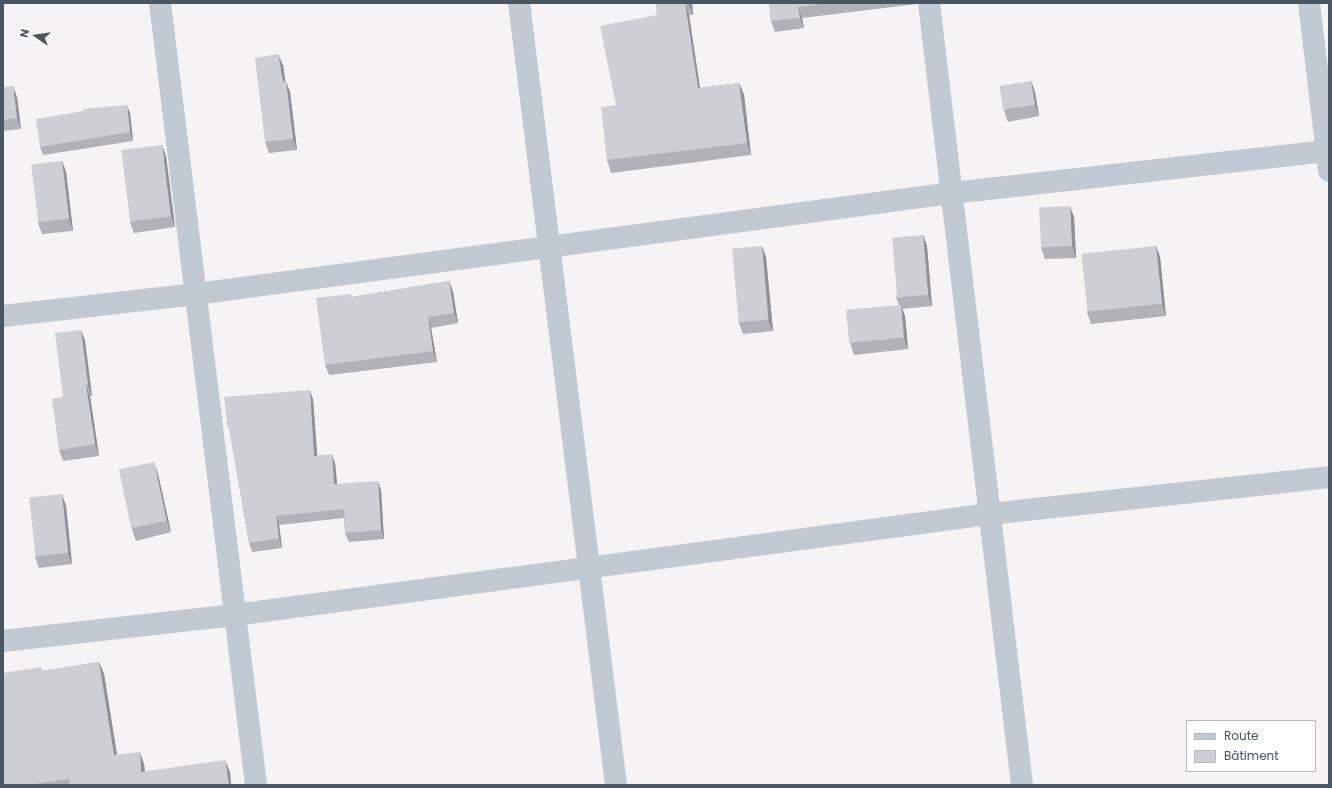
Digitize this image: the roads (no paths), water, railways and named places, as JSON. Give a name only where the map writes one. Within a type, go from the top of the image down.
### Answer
[{"type":"street","points":[[160,3],[256,785]]},
{"type":"street","points":[[519,3],[616,785]]},
{"type":"street","points":[[929,3],[1022,785]]},
{"type":"street","points":[[3,316],[196,294],[952,192],[1328,158],[1309,3]]},
{"type":"street","points":[[3,641],[235,614],[990,514],[1329,476]]}]
